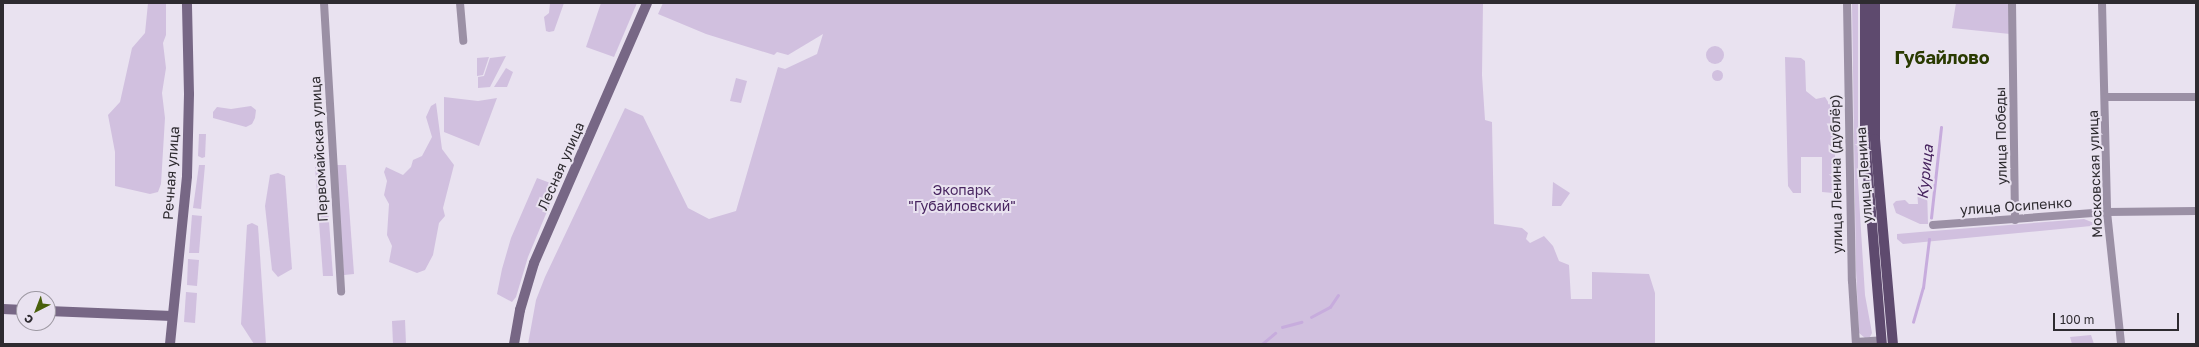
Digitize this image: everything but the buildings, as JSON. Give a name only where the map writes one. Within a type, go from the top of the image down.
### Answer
[{"type":"main road","name":"Речная улица","points":[[170,344],[187,176],[189,94],[187,3]]},
{"type":"main road","name":"Лесная улица","points":[[514,344],[520,310],[534,263],[647,3]]},
{"type":"main road","name":"улица Ленина","points":[[1865,3],[1866,146],[1882,342]]},
{"type":"main road","name":"улица Ленина","points":[[1875,3],[1875,139],[1893,344]]},
{"type":"main road","points":[[3,309],[16,310]]},
{"type":"main road","points":[[56,311],[172,316]]},
{"type":"street","name":"Первомайская улица","points":[[324,3],[340,292]]},
{"type":"street","points":[[460,3],[463,41]]},
{"type":"street","name":"улица Ленина (дублёр)","points":[[1847,3],[1851,266],[1856,343]]},
{"type":"street","name":"улица Победы","points":[[2012,3],[2015,220]]},
{"type":"street","name":"Московская улица","points":[[2102,3],[2107,212],[2121,344]]},
{"type":"street","points":[[2105,96],[2196,97]]},
{"type":"street","name":"улица Осипенко","points":[[1933,225],[2107,212],[2196,211]]},
{"type":"street","points":[[1856,343],[1882,342]]},
{"type":"green space","points":[[148,3],[166,3],[166,35],[163,43],[166,68],[162,93],[165,118],[161,184],[158,192],[150,194],[115,186],[115,152],[108,115],[120,102],[132,48],[145,33]]},
{"type":"green space","points":[[550,3],[564,3],[554,31],[549,32],[546,31],[544,17],[549,13]]},
{"type":"green space","points":[[601,3],[637,3],[614,57],[586,47]]},
{"type":"green space","name":"Экопарк \"Губайловский\"","points":[[663,3],[1483,3],[1482,75],[1485,120],[1492,122],[1494,224],[1522,228],[1528,233],[1526,239],[1530,243],[1544,236],[1553,246],[1559,261],[1569,265],[1571,299],[1592,299],[1592,272],[1649,274],[1655,293],[1655,344],[528,344],[536,300],[545,277],[625,108],[643,116],[688,208],[709,219],[736,211],[778,67],[785,69],[817,54],[823,34],[788,55],[777,52],[774,55],[706,34],[658,14]]},
{"type":"green space","points":[[1852,3],[1858,3],[1858,182],[1865,295],[1872,333],[1870,337],[1865,338],[1859,333],[1856,270]]},
{"type":"green space","points":[[1956,3],[2009,3],[2010,34],[1952,28]]},
{"type":"green space","points":[[1715,46],[1721,49],[1724,55],[1721,61],[1715,64],[1709,61],[1706,55],[1709,49]]},
{"type":"green space","points":[[506,56],[490,87],[478,88],[478,77],[484,76],[490,58]]},
{"type":"green space","points":[[489,57],[483,75],[477,76],[477,58]]},
{"type":"green space","points":[[1785,57],[1801,58],[1805,61],[1806,91],[1816,99],[1825,97],[1835,118],[1835,182],[1833,193],[1822,192],[1822,157],[1801,157],[1801,193],[1793,193],[1788,186]]},
{"type":"green space","points":[[506,68],[513,72],[507,87],[494,87]]},
{"type":"green space","points":[[1715,70],[1719,70],[1721,71],[1721,79],[1715,80],[1712,77],[1712,73]]},
{"type":"green space","points":[[736,78],[747,81],[741,103],[730,101]]},
{"type":"green space","points":[[444,97],[478,101],[497,98],[479,146],[444,132]]},
{"type":"green space","points":[[436,103],[442,149],[454,165],[443,208],[445,216],[439,223],[433,255],[425,270],[417,273],[389,262],[392,246],[387,235],[389,204],[384,195],[387,181],[384,172],[386,167],[403,175],[411,167],[413,160],[422,156],[432,137],[426,117],[431,106]]},
{"type":"green space","points":[[251,106],[256,110],[255,118],[252,124],[246,127],[213,118],[213,112],[217,107],[231,109]]},
{"type":"green space","points":[[199,134],[206,134],[205,157],[202,158],[198,156]]},
{"type":"green space","points":[[199,165],[205,165],[201,209],[193,208]]},
{"type":"green space","points":[[336,165],[346,165],[354,274],[344,275]]},
{"type":"green space","points":[[325,166],[333,276],[323,276],[315,167]]},
{"type":"green space","points":[[278,173],[285,176],[292,269],[278,277],[272,270],[265,206],[270,175]]},
{"type":"green space","points":[[537,178],[553,184],[556,190],[528,257],[516,297],[512,302],[497,294],[502,269],[511,238]]},
{"type":"green space","points":[[1553,182],[1570,193],[1561,206],[1552,206]]},
{"type":"green space","points":[[1927,188],[1928,224],[1920,224],[1896,213],[1893,204],[1896,201],[1905,200],[1909,204],[1918,204],[1917,189]]},
{"type":"green space","points":[[192,215],[202,216],[199,253],[189,253]]},
{"type":"green space","points":[[2084,219],[2094,223],[2091,226],[1903,244],[1897,239],[1897,234]]},
{"type":"green space","points":[[252,223],[258,226],[266,344],[254,344],[241,324],[247,225]]},
{"type":"green space","points":[[188,259],[199,260],[197,286],[187,285]]},
{"type":"green space","points":[[186,292],[197,293],[195,323],[184,322]]},
{"type":"green space","points":[[405,320],[406,344],[393,344],[392,321]]},
{"type":"green space","points":[[2091,335],[2094,344],[2072,344],[2070,337]]},
{"type":"waterway","name":"Курица","points":[[1931,218],[1941,128]]},
{"type":"waterway","name":"Курица","points":[[1913,322],[1923,288],[1929,239]]},
{"type":"waterway","points":[[1311,317],[1330,307],[1338,295]]},
{"type":"waterway","points":[[1282,327],[1301,322]]},
{"type":"waterway","points":[[1262,344],[1275,333]]},
{"type":"district","name":"Губайлово","points":[[1942,57]]}]
